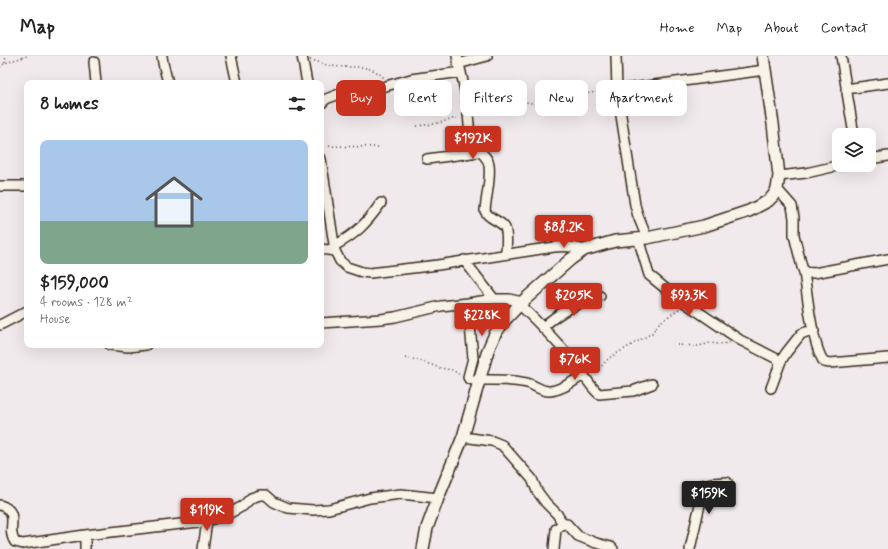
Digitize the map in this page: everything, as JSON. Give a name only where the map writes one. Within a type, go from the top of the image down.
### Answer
[{"type":"street","points":[[162,56],[167,80]]},
{"type":"street","points":[[231,56],[236,80]]},
{"type":"street","points":[[324,101],[334,95],[390,86],[487,56]]},
{"type":"street","points":[[616,56],[617,80]]},
{"type":"street","points":[[423,549],[438,498],[463,437],[488,350],[495,334],[505,320],[571,259],[584,250],[615,241],[643,238],[704,226],[749,210],[768,201],[777,189],[779,176],[763,56]]},
{"type":"street","points":[[842,56],[853,128]]},
{"type":"street","points":[[302,57],[306,80]]},
{"type":"street","points":[[94,62],[96,80]]},
{"type":"street","points":[[459,64],[462,80]]},
{"type":"street","points":[[687,80],[765,70]]},
{"type":"street","points":[[846,89],[888,83]]},
{"type":"street","points":[[468,116],[468,125],[473,142],[479,152],[486,157],[489,163],[490,172],[485,211],[487,216],[502,224],[505,228],[506,254]]},
{"type":"street","points":[[621,116],[635,205],[643,238],[649,275],[672,294],[740,340],[781,361]]},
{"type":"street","points":[[427,159],[479,152]]},
{"type":"street","points":[[876,158],[888,156]]},
{"type":"street","points":[[779,176],[806,173],[832,167]]},
{"type":"street","points":[[324,180],[334,249],[340,261],[347,267],[362,272],[370,273],[438,265],[568,246],[584,250]]},
{"type":"street","points":[[0,186],[24,186]]},
{"type":"street","points":[[777,189],[792,206],[794,235],[804,272],[814,331],[820,356],[824,362],[830,364],[888,358]]},
{"type":"street","points":[[324,249],[334,249],[361,228],[381,203]]},
{"type":"street","points":[[804,272],[814,273],[888,259]]},
{"type":"street","points":[[464,260],[494,299]]},
{"type":"street","points":[[543,327],[564,310],[581,302],[600,296]]},
{"type":"street","points":[[324,323],[381,319],[441,306],[494,299],[509,299],[521,304],[543,327],[584,375],[594,391],[599,394],[602,395],[633,391],[652,384]]},
{"type":"street","points":[[468,303],[473,358],[468,377],[469,379],[480,381],[512,380],[548,391],[566,386],[584,375]]},
{"type":"street","points":[[0,326],[24,313]]},
{"type":"street","points":[[771,388],[781,361],[801,334],[814,331]]},
{"type":"street","points":[[463,437],[492,441],[502,445],[532,479],[537,491],[557,514],[563,524],[567,524],[578,536],[613,549]]},
{"type":"street","points":[[690,549],[699,510],[702,485],[727,482]]},
{"type":"street","points":[[0,505],[7,507],[11,512],[12,538],[15,542],[23,544],[85,534],[207,521],[230,513],[243,506],[256,495],[266,496],[274,502],[288,508],[313,510],[342,506],[370,498],[401,494],[438,498]]},
{"type":"street","points":[[203,549],[207,521]]},
{"type":"street","points":[[554,549],[556,529],[563,524]]},
{"type":"street","points":[[85,534],[85,549]]},
{"type":"path","points":[[6,56],[6,63]]},
{"type":"path","points":[[0,67],[6,63],[27,56]]},
{"type":"path","points":[[302,57],[331,66],[345,68],[358,67],[376,70],[390,86]]},
{"type":"path","points":[[527,102],[547,106],[584,94],[596,92]]},
{"type":"path","points":[[417,126],[440,123],[468,116]]},
{"type":"path","points":[[324,146],[379,147]]},
{"type":"path","points":[[584,375],[601,367],[609,358],[652,333],[659,323],[687,303]]},
{"type":"path","points":[[677,345],[699,346],[710,342],[725,344],[740,340]]},
{"type":"path","points":[[405,358],[418,360],[440,368],[452,370],[468,377]]}]
